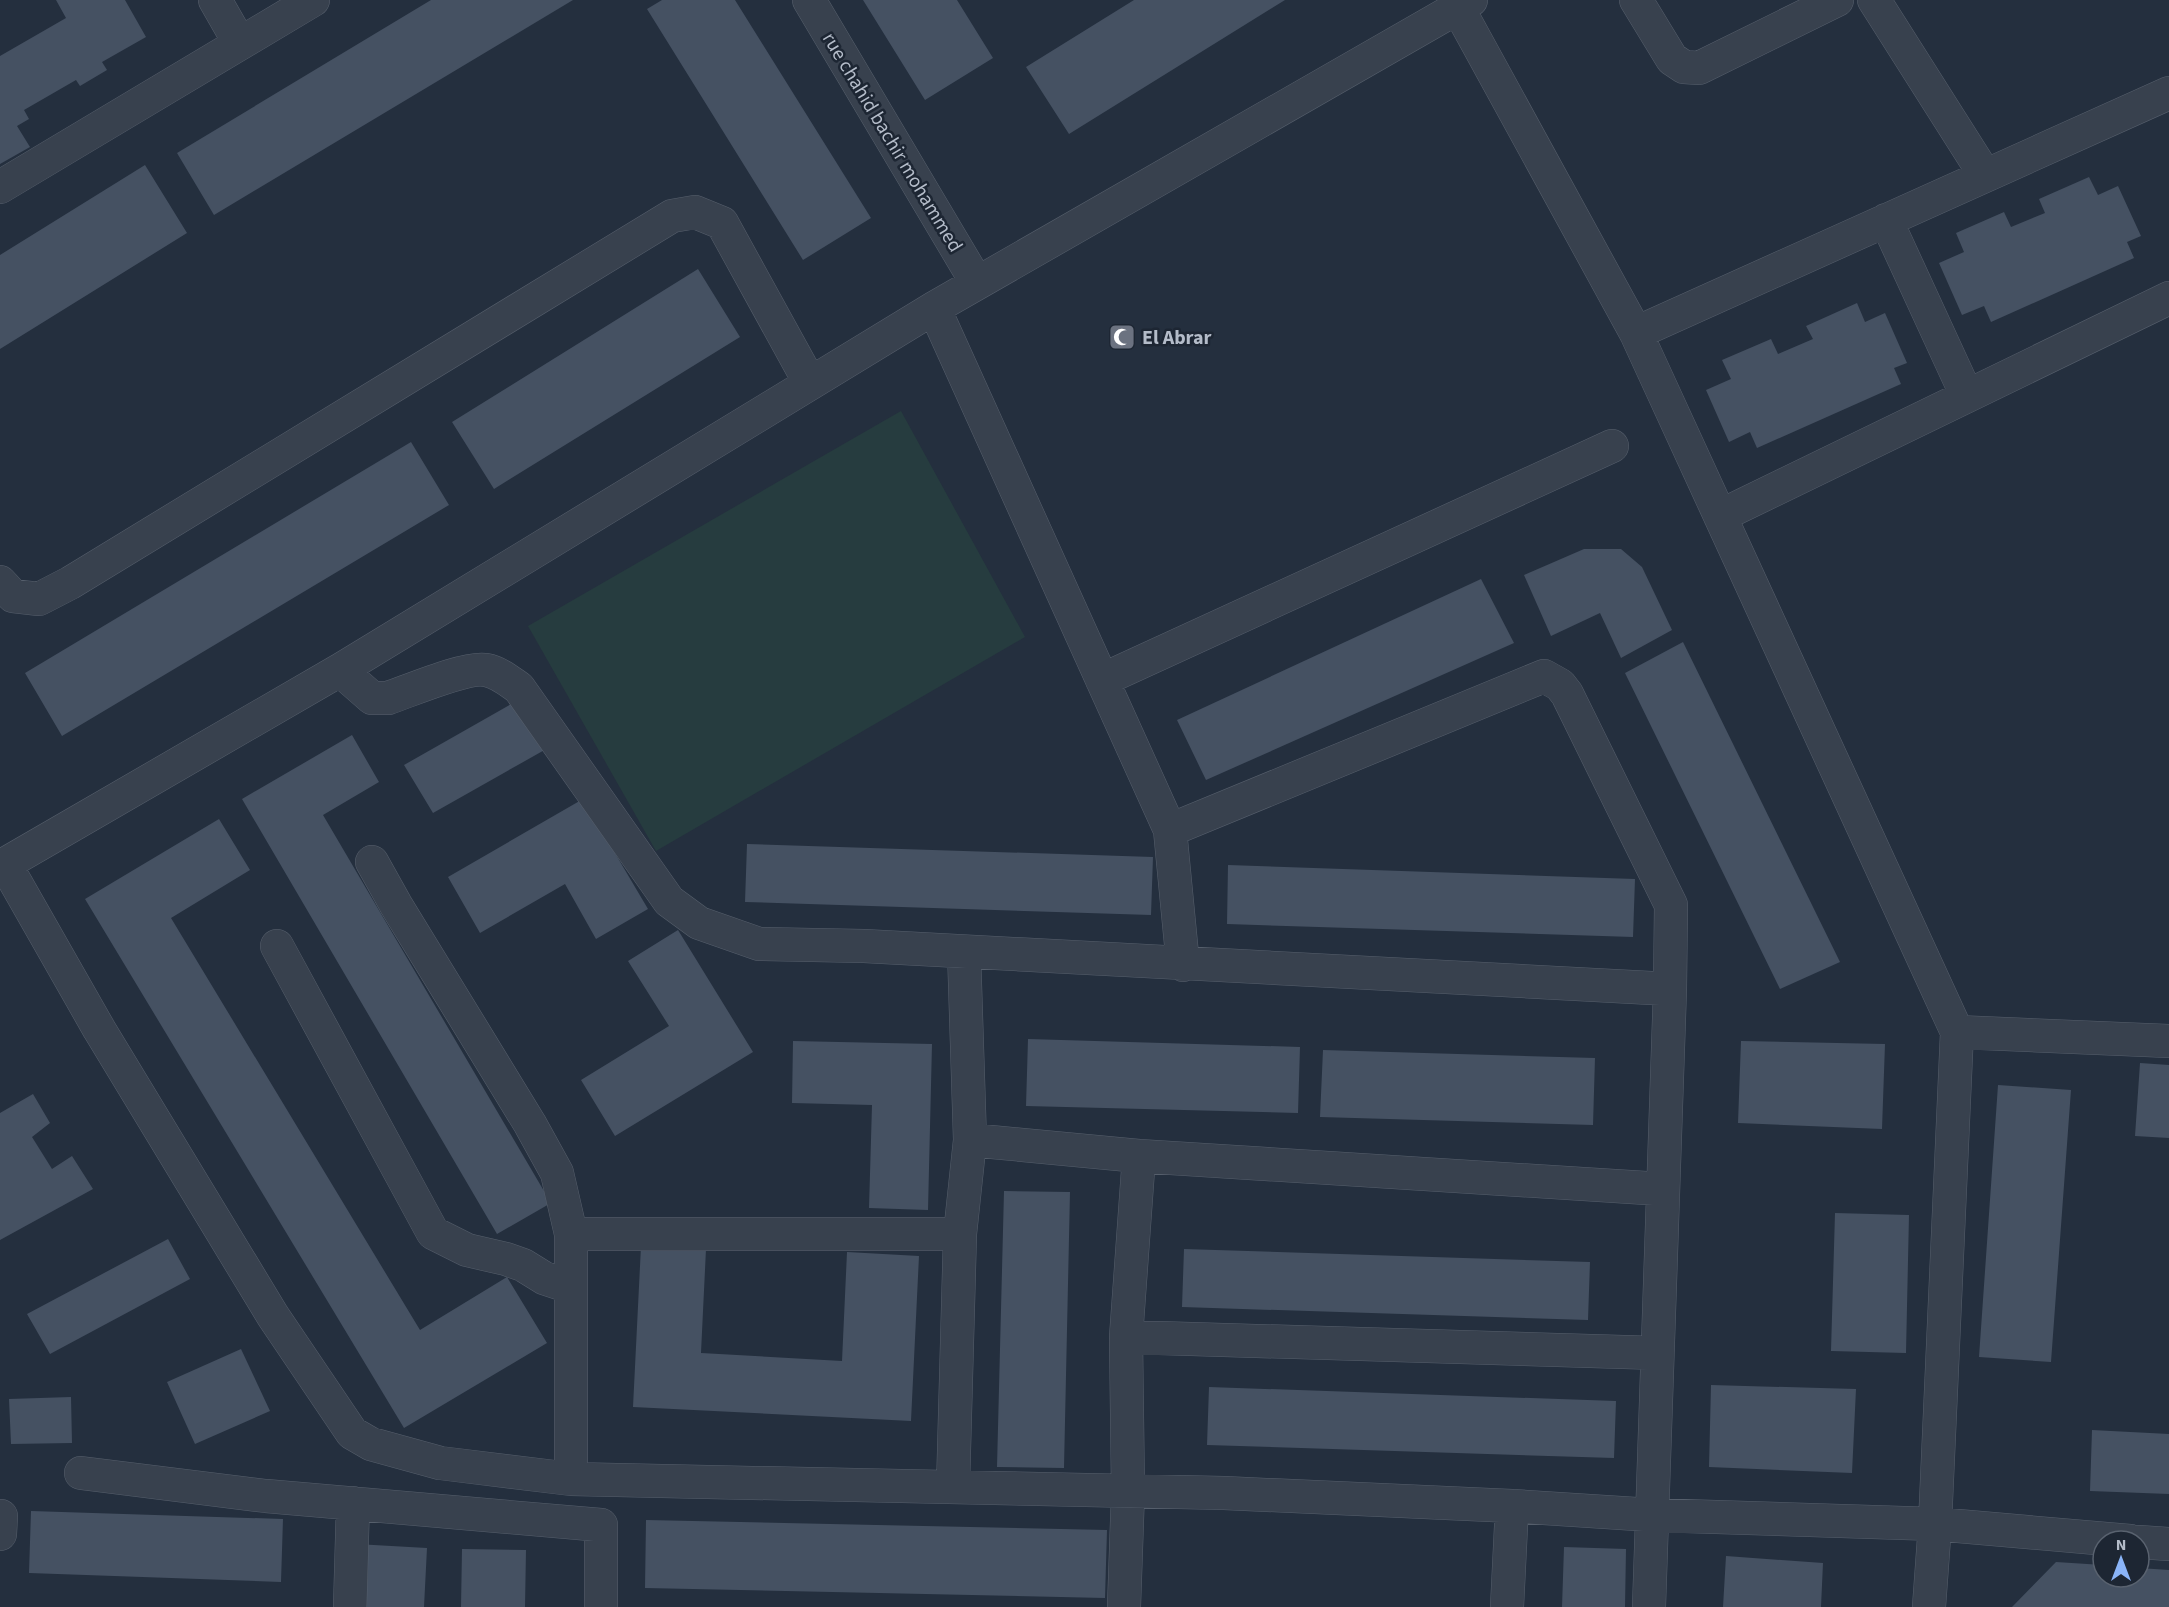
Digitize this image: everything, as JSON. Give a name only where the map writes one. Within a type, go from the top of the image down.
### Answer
[{"type":"street","points":[[215,0],[239,42]]},
{"type":"street","points":[[0,187],[239,42],[313,0]]},
{"type":"street","name":"rue chahid bachir mohammed","points":[[809,0],[977,283]]},
{"type":"street","points":[[1636,0],[1672,59],[1684,67],[1699,68],[1837,0]]},
{"type":"street","points":[[1874,0],[1985,175]]},
{"type":"street","points":[[1929,1607],[1935,1524],[1957,1032],[1636,333],[1464,4],[934,308],[340,670],[2,865],[267,1306],[352,1433],[371,1444],[440,1463],[571,1479],[1224,1493],[1512,1506],[1652,1515],[1935,1524],[2091,1538]]},
{"type":"street","points":[[1636,333],[2169,93]]},
{"type":"street","points":[[0,582],[13,596],[39,598],[70,583],[672,216],[695,212],[722,222],[810,383]]},
{"type":"street","points":[[1886,220],[1967,396]]},
{"type":"street","points":[[1720,516],[2169,298]]},
{"type":"street","points":[[934,308],[1170,830],[1183,965]]},
{"type":"street","points":[[1102,680],[1612,446]]},
{"type":"street","points":[[340,670],[372,698],[379,699],[471,670],[486,670],[511,682],[519,688],[669,901],[699,922],[759,944],[964,952],[1670,989]]},
{"type":"street","points":[[1170,830],[1544,676],[1560,685],[1567,694],[1671,905],[1649,1607]]},
{"type":"street","points":[[372,862],[524,1114],[557,1173],[571,1234],[571,1479]]},
{"type":"street","points":[[277,946],[433,1233],[467,1250],[523,1265],[544,1278],[571,1287]]},
{"type":"street","points":[[953,1487],[960,1234],[970,1140],[964,952]]},
{"type":"street","points":[[1957,1032],[2169,1041]]},
{"type":"street","points":[[970,1140],[1139,1156],[1662,1189]]},
{"type":"street","points":[[1124,1607],[1128,1492],[1125,1337],[1139,1156]]},
{"type":"street","points":[[571,1234],[960,1234]]},
{"type":"street","points":[[1125,1337],[1657,1353]]},
{"type":"street","points":[[81,1473],[266,1496],[601,1525],[601,1607]]},
{"type":"street","points":[[350,1607],[354,1503]]},
{"type":"street","points":[[1507,1607],[1512,1506]]},
{"type":"street","points":[[0,1534],[1,1516]]},
{"type":"street","points":[[2151,1543],[2169,1544]]},
{"type":"green space","points":[[901,411],[1025,637],[656,851],[528,626]]},
{"type":"building","points":[[56,0],[125,0],[146,37],[102,62],[107,70],[80,86],[76,80],[24,110],[29,119],[17,126],[30,147],[0,164],[0,56],[66,18]]},
{"type":"building","points":[[431,0],[573,0],[214,215],[177,153]]},
{"type":"building","points":[[662,0],[735,0],[871,218],[803,260],[647,9]]},
{"type":"building","points":[[863,0],[957,0],[993,58],[925,100]]},
{"type":"building","points":[[1134,0],[1285,0],[1069,134],[1026,67]]},
{"type":"building","points":[[145,165],[187,233],[0,349],[0,255]]},
{"type":"building","points":[[2089,177],[2098,195],[2118,186],[2141,236],[2127,242],[2134,258],[1991,322],[1984,306],[1962,315],[1939,263],[1964,252],[1956,233],[2004,212],[2011,227],[2045,213],[2039,199]]},
{"type":"building","points":[[698,269],[740,337],[494,489],[452,422]]},
{"type":"building","points":[[1857,303],[1865,322],[1885,313],[1907,363],[1894,368],[1901,384],[1757,448],[1750,432],[1729,442],[1706,390],[1731,379],[1722,360],[1771,339],[1778,354],[1813,339],[1806,326]]},
{"type":"building","points":[[411,442],[449,505],[62,736],[25,673]]},
{"type":"building","points":[[1584,549],[1621,549],[1642,567],[1672,630],[1621,658],[1600,613],[1551,636],[1524,575]]},
{"type":"building","points":[[1481,579],[1514,643],[1206,780],[1177,720]]},
{"type":"building","points":[[1683,642],[1840,962],[1780,989],[1625,673]]},
{"type":"building","points":[[520,699],[548,748],[433,813],[404,765]]},
{"type":"building","points":[[352,735],[379,782],[323,815],[551,1203],[497,1234],[242,799]]},
{"type":"building","points":[[583,799],[648,909],[596,939],[565,884],[480,933],[448,877]]},
{"type":"building","points":[[219,819],[250,870],[171,918],[420,1330],[507,1277],[547,1343],[404,1428],[85,899]]},
{"type":"building","points":[[747,844],[1153,857],[1151,915],[745,902]]},
{"type":"building","points":[[1228,865],[1635,879],[1633,937],[1227,924]]},
{"type":"building","points":[[678,930],[753,1052],[615,1136],[581,1080],[669,1026],[628,961]]},
{"type":"building","points":[[1028,1039],[1300,1047],[1298,1113],[1026,1106]]},
{"type":"building","points":[[793,1041],[932,1044],[928,1210],[869,1208],[872,1105],[792,1103]]},
{"type":"building","points":[[1741,1041],[1885,1044],[1882,1129],[1738,1123]]},
{"type":"building","points":[[1323,1050],[1595,1058],[1593,1125],[1320,1117]]},
{"type":"building","points":[[2140,1063],[2169,1065],[2169,1138],[2135,1136]]},
{"type":"building","points":[[1998,1085],[2071,1090],[2051,1362],[1979,1357]]},
{"type":"building","points":[[33,1094],[50,1123],[32,1137],[52,1169],[72,1156],[93,1189],[0,1240],[0,1113]]},
{"type":"building","points":[[1004,1191],[1070,1192],[1064,1468],[997,1467]]},
{"type":"building","points":[[1835,1213],[1909,1215],[1906,1353],[1831,1351]]},
{"type":"building","points":[[168,1239],[190,1279],[50,1354],[27,1314]]},
{"type":"building","points":[[641,1246],[706,1249],[701,1353],[842,1361],[847,1252],[919,1256],[911,1421],[633,1407]]},
{"type":"building","points":[[1184,1249],[1590,1262],[1588,1320],[1182,1307]]},
{"type":"building","points":[[241,1349],[270,1411],[195,1444],[167,1382]]},
{"type":"building","points":[[1711,1385],[1856,1389],[1852,1473],[1709,1467]]},
{"type":"building","points":[[1209,1387],[1616,1401],[1614,1458],[1207,1445]]},
{"type":"building","points":[[71,1397],[72,1443],[11,1444],[9,1399]]},
{"type":"building","points":[[2092,1430],[2169,1434],[2169,1494],[2090,1491]]},
{"type":"building","points":[[31,1511],[283,1519],[281,1582],[29,1573]]},
{"type":"building","points":[[646,1520],[1107,1530],[1105,1598],[645,1588]]},
{"type":"building","points":[[356,1544],[427,1548],[424,1607],[353,1607]]},
{"type":"building","points":[[1564,1547],[1626,1549],[1625,1607],[1562,1607]]},
{"type":"building","points":[[462,1549],[526,1550],[525,1607],[461,1607]]},
{"type":"building","points":[[1726,1556],[1823,1563],[1821,1607],[1723,1607]]},
{"type":"building","points":[[2056,1562],[2091,1564],[2091,1589],[2151,1589],[2151,1569],[2169,1570],[2169,1607],[2012,1607]]},
{"type":"place","name":"El Abrar","points":[[1122,337]]}]
